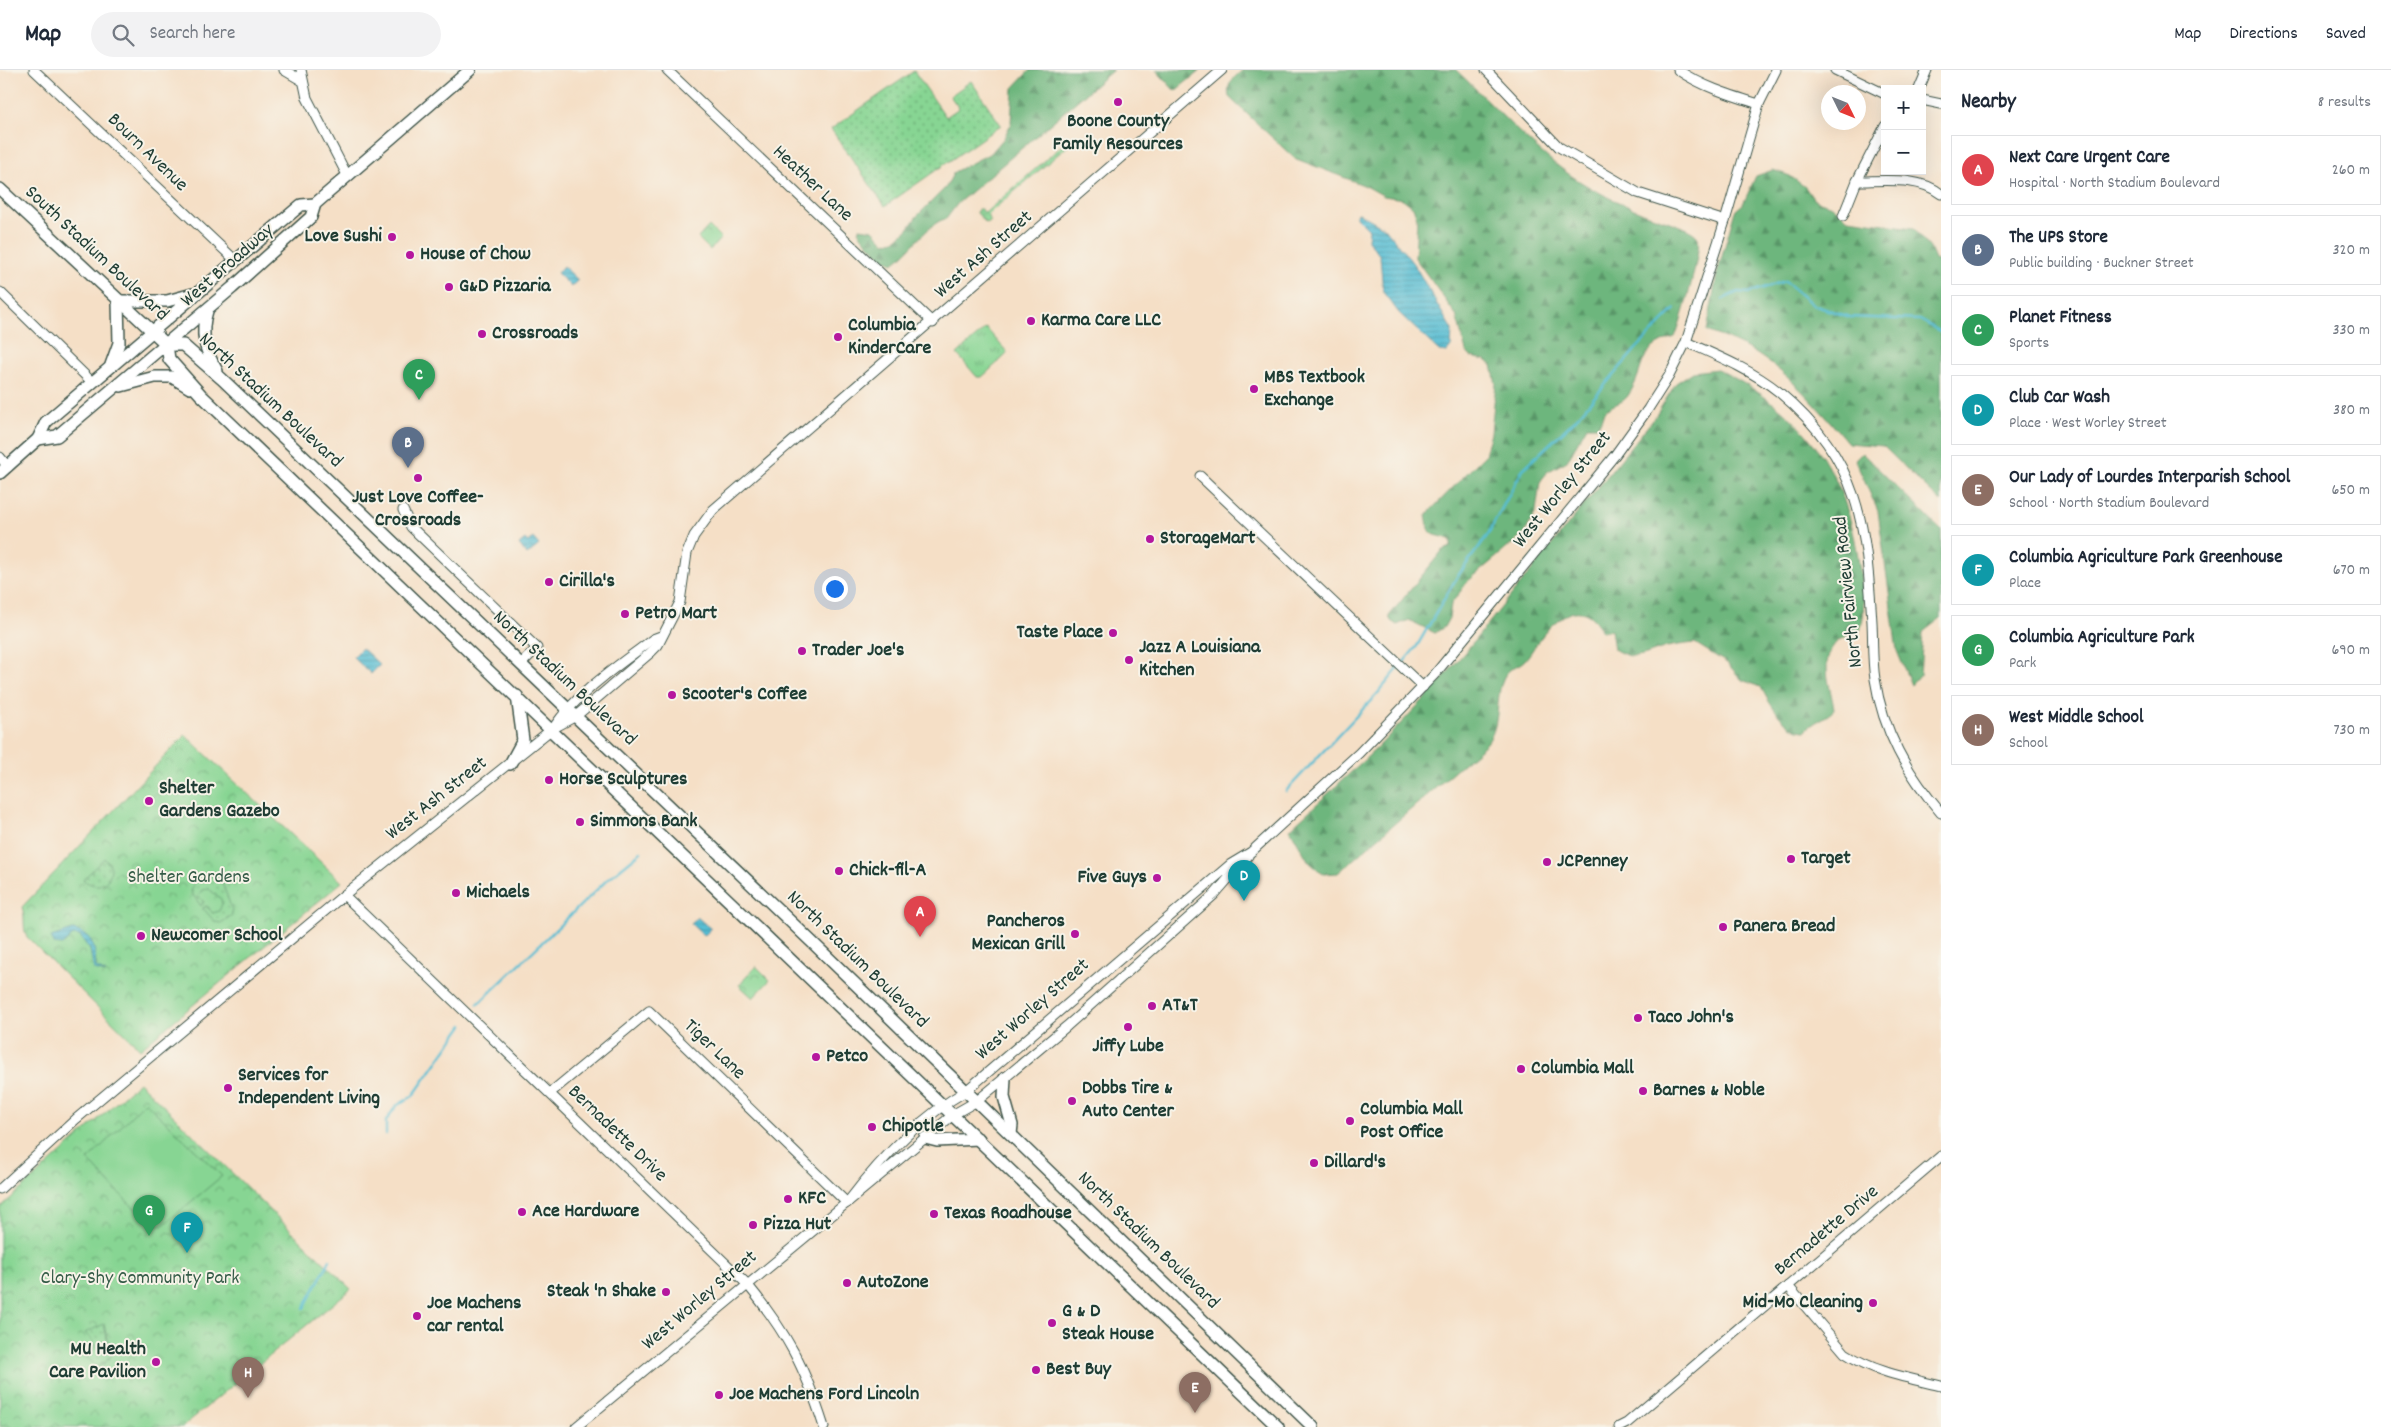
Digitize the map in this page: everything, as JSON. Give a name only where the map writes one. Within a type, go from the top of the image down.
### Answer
[{"type":"main road","name":"West Broadway","points":[[38,439],[57,436],[167,345],[311,217],[315,204],[470,70]]},
{"type":"main road","name":"South Stadium Boulevard","points":[[0,189],[167,345]]},
{"type":"main road","name":"West Broadway","points":[[4,470],[38,439],[46,422],[92,382],[301,205],[315,204]]},
{"type":"main road","points":[[111,366],[119,343],[118,300],[167,301],[199,291]]},
{"type":"main road","points":[[208,309],[203,325],[203,337],[212,363],[222,379]]},
{"type":"main road","name":"North Stadium Boulevard","points":[[1278,1427],[954,1114],[201,395],[169,359],[167,345],[183,345],[222,379],[568,708],[1313,1427]]},
{"type":"main road","points":[[114,388],[155,378],[172,377],[201,395]]},
{"type":"main road","points":[[510,764],[523,740],[523,726],[517,696]]},
{"type":"main road","points":[[1005,1078],[1004,1096],[1012,1125],[1011,1134]]},
{"type":"main road","points":[[925,1138],[937,1141],[980,1139]]},
{"type":"street","name":"Bourn Avenue","points":[[34,70],[236,261]]},
{"type":"street","points":[[284,70],[302,80]]},
{"type":"street","points":[[301,70],[308,98],[347,175]]},
{"type":"street","name":"Heather Lane","points":[[667,70],[933,323]]},
{"type":"street","name":"West Ash Street","points":[[0,1189],[76,1119],[344,895],[552,729],[576,716],[650,653],[658,645],[680,602],[687,553],[703,522],[714,510],[933,323],[1222,70]]},
{"type":"street","points":[[1486,70],[1559,147],[1638,193],[1725,221]]},
{"type":"street","points":[[1678,70],[1692,80],[1718,91],[1759,104]]},
{"type":"street","name":"West Worley Street","points":[[848,1203],[874,1167],[943,1104],[966,1091],[1231,864],[1250,852],[1359,753],[1423,687],[1615,455],[1669,376],[1686,342],[1725,221],[1759,104],[1776,70]]},
{"type":"street","points":[[1835,70],[1881,92]]},
{"type":"street","points":[[1921,85],[1927,70]]},
{"type":"street","points":[[1926,101],[1941,104]]},
{"type":"street","points":[[1843,216],[1857,181],[1883,130]]},
{"type":"street","points":[[1857,181],[1899,180],[1932,186],[1941,194]]},
{"type":"street","points":[[0,292],[92,382]]},
{"type":"street","name":"North Fairview Road","points":[[1686,342],[1731,362],[1779,392],[1825,439],[1841,466],[1854,493],[1863,525],[1875,679],[1890,732],[1898,754],[1908,770],[1941,813]]},
{"type":"street","points":[[0,457],[4,470]]},
{"type":"street","points":[[1200,476],[1423,687]]},
{"type":"street","points":[[404,510],[411,527],[537,648],[521,664]]},
{"type":"street","name":"West Ash Street","points":[[552,729],[568,708],[623,662],[661,636]]},
{"type":"street","name":"West Worley Street","points":[[576,1427],[954,1114],[977,1101],[1067,1026],[1208,901],[1238,870],[1250,852]]},
{"type":"street","name":"Bernadette Drive","points":[[344,895],[747,1284],[771,1313],[793,1348],[810,1383],[824,1427]]},
{"type":"street","name":"Tiger Lane","points":[[550,1093],[649,1012],[848,1203]]},
{"type":"street","name":"Bernadette Drive","points":[[1619,1427],[1627,1423],[1941,1156]]},
{"type":"street","points":[[1788,1286],[1845,1353],[1855,1360],[1879,1370],[1941,1386]]},
{"type":"green space","points":[[1030,70],[1113,70],[958,203],[946,219],[934,225],[899,259],[893,263],[879,254],[858,231],[860,228],[873,230],[885,243],[897,239],[946,187],[954,172],[991,153],[1004,138],[1011,123],[1013,88]]},
{"type":"green space","points":[[1156,70],[1201,70],[1175,91]]},
{"type":"green space","points":[[1243,70],[1456,70],[1526,138],[1570,175],[1596,191],[1623,204],[1689,230],[1698,238],[1694,271],[1675,337],[1662,342],[1647,354],[1627,397],[1607,409],[1598,426],[1587,426],[1567,461],[1547,472],[1540,482],[1536,511],[1525,533],[1468,581],[1451,604],[1449,618],[1444,627],[1435,633],[1409,620],[1397,625],[1391,621],[1389,616],[1442,551],[1451,547],[1451,540],[1431,532],[1426,515],[1485,455],[1491,433],[1496,384],[1492,365],[1486,360],[1471,357],[1466,351],[1456,315],[1415,258],[1417,218],[1413,207],[1403,199],[1384,196],[1366,186],[1294,158],[1229,97],[1229,85]]},
{"type":"green space","points":[[914,71],[946,117],[959,108],[950,96],[971,81],[1001,125],[885,206],[831,129]]},
{"type":"green space","points":[[1067,141],[1070,144],[987,215],[991,221],[986,223],[977,213],[978,209],[985,213]]},
{"type":"green space","points":[[1773,170],[1790,176],[1805,187],[1814,200],[1832,206],[1848,219],[1913,228],[1930,248],[1935,260],[1941,262],[1941,502],[1883,446],[1848,443],[1813,402],[1773,365],[1743,346],[1707,331],[1717,274],[1735,211],[1743,204],[1756,176]]},
{"type":"green space","points":[[709,226],[721,238],[710,250],[698,238]]},
{"type":"green space","points":[[986,328],[1007,352],[982,377],[977,377],[957,354]]},
{"type":"green space","points":[[1717,369],[1747,385],[1774,404],[1796,424],[1815,446],[1831,471],[1843,499],[1853,530],[1859,564],[1863,615],[1860,631],[1838,641],[1828,656],[1827,674],[1834,710],[1805,731],[1798,730],[1778,715],[1761,687],[1742,680],[1727,663],[1695,643],[1667,647],[1635,656],[1628,655],[1614,649],[1611,630],[1602,632],[1589,615],[1574,612],[1558,620],[1550,627],[1525,660],[1511,669],[1504,677],[1499,693],[1495,727],[1487,743],[1338,873],[1323,874],[1309,862],[1290,829],[1378,747],[1430,693],[1655,417],[1676,383],[1693,372]]},
{"type":"green space","points":[[1862,453],[1941,530],[1941,618],[1923,632],[1920,675],[1911,685],[1897,651],[1878,511],[1855,460]]},
{"type":"green space","name":"Shelter Gardens","points":[[185,735],[342,882],[140,1049],[27,937],[22,907]]},
{"type":"green space","points":[[104,858],[111,867],[109,878],[106,882],[94,885],[83,880]]},
{"type":"green space","points":[[217,876],[221,879],[232,910],[232,915],[221,923],[215,922],[203,908],[206,906],[213,913],[219,911],[222,904],[221,899],[209,889],[202,890],[198,896],[204,902],[201,906],[191,892],[195,882]]},
{"type":"green space","points":[[756,966],[770,980],[753,998],[739,985]]},
{"type":"green space","name":"Clary-Shy Community Park","points":[[139,1082],[351,1289],[182,1427],[0,1427],[0,1208]]},
{"type":"green space","points":[[145,1102],[222,1176],[162,1226],[135,1208],[88,1160]]},
{"type":"green space","points":[[104,1324],[107,1339],[115,1351],[106,1362],[97,1367],[86,1357],[97,1345],[85,1333]]},
{"type":"water","points":[[1359,213],[1385,228],[1415,266],[1452,330],[1451,347],[1447,352],[1439,351],[1399,313],[1383,292],[1380,256],[1368,240],[1369,230],[1356,217],[1356,214]]},
{"type":"water","points":[[563,266],[578,280],[571,287],[557,273]]},
{"type":"water","points":[[533,538],[539,545],[527,555],[519,544],[525,539],[528,542]]},
{"type":"water","points":[[362,648],[380,665],[371,674],[353,657]]},
{"type":"water","points":[[697,917],[711,929],[704,936],[691,924]]},
{"type":"water","points":[[73,930],[81,932],[90,939],[93,944],[96,968],[106,973],[94,970],[90,950],[80,936],[73,935],[62,945],[54,944],[51,937]]},
{"type":"waterway","points":[[1723,299],[1738,292],[1748,293],[1785,281],[1813,305],[1850,317],[1920,320],[1941,332]]},
{"type":"waterway","points":[[1286,791],[1378,693],[1417,646],[1457,577],[1487,536],[1523,469],[1573,422],[1636,349],[1675,309]]},
{"type":"waterway","points":[[478,1004],[609,878],[641,852]]},
{"type":"waterway","points":[[386,1134],[386,1121],[396,1106],[413,1096],[463,1025]]},
{"type":"waterway","points":[[304,1308],[330,1260]]},
{"type":"place","name":"Boone County Family Resources","points":[[1118,102]]},
{"type":"place","name":"Love Sushi","points":[[392,237]]},
{"type":"place","name":"House of Chow","points":[[410,255]]},
{"type":"place","name":"G&D Pizzaria","points":[[449,287]]},
{"type":"place","name":"Karma Care LLC","points":[[1031,321]]},
{"type":"place","name":"Crossroads","points":[[482,334]]},
{"type":"place","name":"Columbia KinderCare","points":[[838,337]]},
{"type":"place","name":"MBS Textbook Exchange","points":[[1254,389]]},
{"type":"place","name":"Planet Fitness","points":[[419,400]]},
{"type":"place","name":"The UPS Store","points":[[408,468]]},
{"type":"place","name":"Just Love Coffee- Crossroads","points":[[418,478]]},
{"type":"place","name":"StorageMart","points":[[1150,539]]},
{"type":"place","name":"Cirilla's","points":[[549,582]]},
{"type":"place","name":"Petro Mart","points":[[625,614]]},
{"type":"place","name":"Taste Place","points":[[1113,633]]},
{"type":"place","name":"Trader Joe's","points":[[802,651]]},
{"type":"place","name":"Jazz A Louisiana Kitchen","points":[[1129,660]]},
{"type":"place","name":"Scooter's Coffee","points":[[672,695]]},
{"type":"place","name":"Horse Sculptures","points":[[549,780]]},
{"type":"place","name":"Shelter Gardens Gazebo","points":[[149,801]]},
{"type":"place","name":"Simmons Bank","points":[[580,822]]},
{"type":"place","name":"Target","points":[[1791,859]]},
{"type":"place","name":"JCPenney","points":[[1547,862]]},
{"type":"place","name":"Chick-fil-A","points":[[839,871]]},
{"type":"place","name":"Five Guys","points":[[1157,878]]},
{"type":"place","name":"Michaels","points":[[456,893]]},
{"type":"place","name":"Club Car Wash","points":[[1244,901]]},
{"type":"place","name":"Panera Bread","points":[[1723,927]]},
{"type":"place","name":"Pancheros Mexican Grill","points":[[1075,934]]},
{"type":"place","name":"Newcomer School","points":[[141,936]]},
{"type":"place","name":"Next Care Urgent Care","points":[[920,937]]},
{"type":"place","name":"AT&T","points":[[1152,1006]]},
{"type":"place","name":"Taco John's","points":[[1638,1018]]},
{"type":"place","name":"Jiffy Lube","points":[[1128,1027]]},
{"type":"place","name":"Petco","points":[[816,1057]]},
{"type":"place","name":"Columbia Mall","points":[[1521,1069]]},
{"type":"place","name":"Services for Independent Living","points":[[228,1088]]},
{"type":"place","name":"Barnes & Noble","points":[[1643,1091]]},
{"type":"place","name":"Dobbs Tire & Auto Center","points":[[1072,1101]]},
{"type":"place","name":"Columbia Mall Post Office","points":[[1350,1121]]},
{"type":"place","name":"Chipotle","points":[[872,1127]]},
{"type":"place","name":"Dillard's","points":[[1314,1163]]},
{"type":"place","name":"KFC","points":[[788,1199]]},
{"type":"place","name":"Ace Hardware","points":[[522,1212]]},
{"type":"place","name":"Texas Roadhouse","points":[[934,1214]]},
{"type":"place","name":"Pizza Hut","points":[[753,1225]]},
{"type":"place","name":"Columbia Agriculture Park","points":[[149,1236]]},
{"type":"place","name":"Columbia Agriculture Park Greenhouse","points":[[187,1253]]},
{"type":"place","name":"AutoZone","points":[[847,1283]]},
{"type":"place","name":"Steak 'n Shake","points":[[666,1292]]},
{"type":"place","name":"Mid-Mo Cleaning","points":[[1873,1303]]},
{"type":"place","name":"Joe Machens car rental","points":[[417,1316]]},
{"type":"place","name":"G & D Steak House","points":[[1052,1323]]},
{"type":"place","name":"MU Health Care Pavilion","points":[[156,1362]]},
{"type":"place","name":"Best Buy","points":[[1036,1370]]},
{"type":"place","name":"Joe Machens Ford Lincoln","points":[[719,1395]]},
{"type":"place","name":"West Middle School","points":[[248,1398]]},
{"type":"place","name":"Our Lady of Lourdes Interparish School","points":[[1195,1413]]}]
